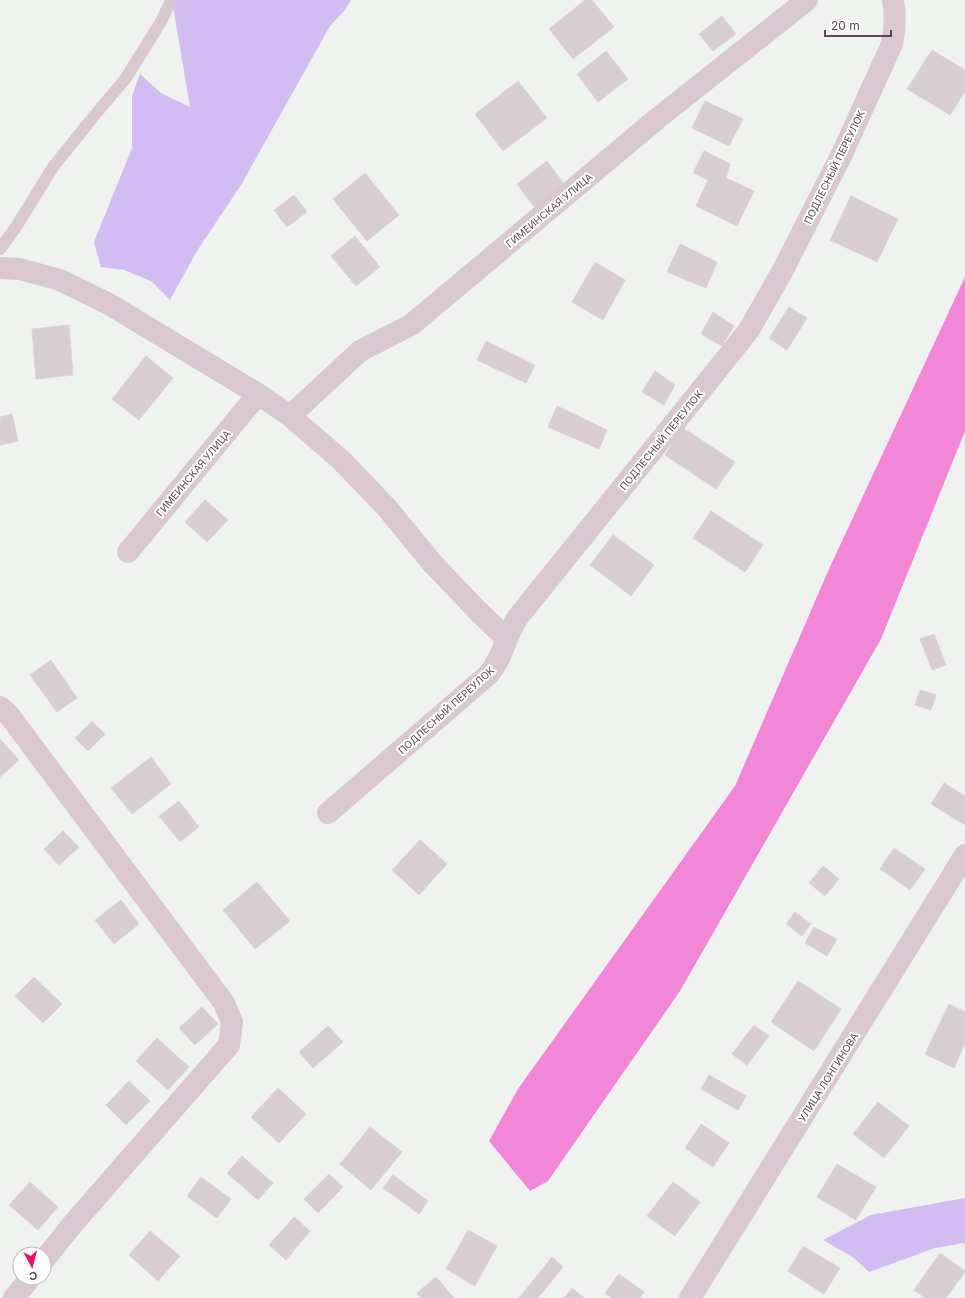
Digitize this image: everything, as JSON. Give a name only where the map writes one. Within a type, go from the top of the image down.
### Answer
[{"type":"street","name":"ГИМЕИНСКАЯ УЛИЦА","points":[[290,416],[360,351],[411,325],[658,118],[807,0]]},
{"type":"street","name":"ПОДЛЕСНЫЙ ПЕРЕУЛОК","points":[[328,813],[489,674],[500,659],[510,629],[518,617],[748,330],[783,270],[838,162],[892,44],[895,31],[895,10],[893,0]]},
{"type":"street","points":[[0,268],[20,269],[60,280],[109,304],[258,394],[290,416],[341,460],[387,508],[433,564],[507,639]]},
{"type":"street","name":"ГИМЕИНСКАЯ УЛИЦА","points":[[128,552],[258,394]]},
{"type":"street","points":[[0,707],[9,715],[224,1003],[232,1022],[229,1045],[52,1250]]},
{"type":"street","name":"УЛИЦА ЛОНГИНОВА","points":[[690,1298],[965,855]]},
{"type":"street","points":[[14,1298],[24,1286]]},
{"type":"lane","points":[[0,249],[16,227],[52,167],[126,78],[162,20],[171,0]]},
{"type":"shaded area","points":[[172,0],[351,0],[345,10],[330,26],[241,185],[197,251],[170,300],[151,281],[124,270],[101,267],[94,242],[132,148],[132,96],[140,74],[161,93],[190,107]]},
{"type":"shaded area","points":[[965,277],[965,431],[881,639],[680,991],[548,1181],[530,1191],[489,1141],[518,1089],[735,786],[829,569]]},
{"type":"shaded area","points":[[965,1198],[965,1243],[935,1248],[869,1272],[854,1258],[823,1240],[871,1215]]},
{"type":"building","points":[[585,0],[592,0],[614,27],[573,59],[549,29]]},
{"type":"building","points":[[722,16],[736,34],[713,51],[699,34]]},
{"type":"building","points":[[932,50],[965,70],[965,91],[950,115],[907,89]]},
{"type":"building","points":[[606,51],[628,79],[598,102],[577,74]]},
{"type":"building","points":[[518,81],[547,118],[503,151],[475,114]]},
{"type":"building","points":[[705,101],[743,119],[729,146],[692,128]]},
{"type":"building","points":[[704,151],[730,164],[726,178],[754,191],[737,226],[696,206],[708,180],[693,173]]},
{"type":"building","points":[[547,161],[565,185],[535,208],[517,184]]},
{"type":"building","points":[[365,173],[399,215],[367,241],[333,199]]},
{"type":"building","points":[[294,195],[307,212],[287,227],[274,210]]},
{"type":"building","points":[[851,196],[898,219],[877,262],[830,240]]},
{"type":"building","points":[[355,236],[380,267],[356,286],[331,256]]},
{"type":"building","points":[[680,244],[717,262],[706,288],[667,272]]},
{"type":"building","points":[[595,262],[625,280],[603,320],[572,302]]},
{"type":"building","points":[[789,307],[807,318],[787,350],[769,338]]},
{"type":"building","points":[[713,312],[734,326],[722,346],[701,334]]},
{"type":"building","points":[[69,325],[73,375],[36,379],[32,329]]},
{"type":"building","points":[[486,341],[535,365],[526,383],[477,360]]},
{"type":"building","points":[[146,356],[173,378],[139,420],[112,399]]},
{"type":"building","points":[[655,371],[675,385],[664,405],[642,392]]},
{"type":"building","points":[[557,406],[607,430],[599,449],[548,427]]},
{"type":"building","points":[[12,414],[18,441],[0,445],[0,417]]},
{"type":"building","points":[[683,428],[735,462],[716,489],[665,455]]},
{"type":"building","points":[[205,500],[228,520],[207,542],[185,522]]},
{"type":"building","points":[[711,511],[763,545],[745,572],[693,538]]},
{"type":"building","points":[[613,535],[654,565],[631,596],[590,565]]},
{"type":"building","points":[[934,634],[946,665],[932,670],[920,639]]},
{"type":"building","points":[[51,660],[77,698],[57,712],[30,675]]},
{"type":"building","points":[[920,690],[936,695],[931,710],[915,705]]},
{"type":"building","points":[[92,721],[105,734],[88,751],[75,738]]},
{"type":"building","points":[[0,739],[19,760],[0,777]]},
{"type":"building","points":[[151,757],[171,784],[132,814],[111,788]]},
{"type":"building","points":[[944,783],[965,796],[965,825],[931,804]]},
{"type":"building","points":[[179,801],[199,827],[180,842],[159,816]]},
{"type":"building","points":[[63,831],[79,847],[59,865],[44,849]]},
{"type":"building","points":[[420,840],[447,864],[419,895],[392,870]]},
{"type":"building","points":[[894,848],[925,869],[910,890],[880,869]]},
{"type":"building","points":[[823,866],[839,879],[825,896],[809,883]]},
{"type":"building","points":[[257,882],[290,921],[255,949],[223,910]]},
{"type":"building","points":[[121,900],[139,924],[114,944],[95,920]]},
{"type":"building","points":[[795,912],[811,924],[802,936],[786,924]]},
{"type":"building","points":[[814,927],[837,939],[827,956],[805,943]]},
{"type":"building","points":[[34,977],[62,1004],[43,1023],[15,996]]},
{"type":"building","points":[[798,981],[841,1009],[814,1051],[771,1022]]},
{"type":"building","points":[[949,1004],[965,1012],[965,1043],[954,1068],[925,1054]]},
{"type":"building","points":[[202,1007],[218,1024],[195,1045],[179,1028]]},
{"type":"building","points":[[754,1025],[769,1036],[747,1065],[732,1054]]},
{"type":"building","points":[[328,1026],[343,1042],[313,1068],[299,1052]]},
{"type":"building","points":[[157,1038],[189,1067],[168,1090],[136,1061]]},
{"type":"building","points":[[709,1075],[746,1096],[738,1110],[701,1089]]},
{"type":"building","points":[[129,1081],[150,1101],[126,1125],[106,1105]]},
{"type":"building","points":[[278,1088],[306,1114],[279,1143],[251,1117]]},
{"type":"building","points":[[878,1102],[909,1126],[884,1158],[853,1134]]},
{"type":"building","points":[[701,1124],[729,1143],[713,1167],[685,1148]]},
{"type":"building","points":[[370,1127],[402,1152],[371,1190],[340,1164]]},
{"type":"building","points":[[242,1156],[273,1183],[258,1200],[227,1173]]},
{"type":"building","points":[[837,1164],[876,1187],[856,1220],[817,1197]]},
{"type":"building","points":[[329,1174],[343,1187],[318,1213],[304,1199]]},
{"type":"building","points":[[393,1175],[428,1201],[419,1214],[383,1188]]},
{"type":"building","points":[[201,1177],[231,1199],[217,1218],[187,1196]]},
{"type":"building","points":[[30,1182],[58,1207],[38,1230],[9,1205]]},
{"type":"building","points":[[673,1182],[700,1202],[675,1236],[647,1216]]},
{"type":"building","points":[[294,1217],[310,1231],[286,1260],[269,1245]]},
{"type":"building","points":[[468,1230],[497,1246],[475,1286],[446,1269]]},
{"type":"building","points":[[150,1231],[180,1256],[158,1281],[129,1255]]},
{"type":"building","points":[[803,1246],[840,1268],[824,1294],[788,1271]]},
{"type":"building","points":[[940,1253],[965,1272],[946,1298],[925,1298],[914,1290]]},
{"type":"building","points":[[552,1257],[563,1267],[538,1298],[519,1298]]},
{"type":"building","points":[[619,1274],[644,1292],[640,1298],[612,1298],[605,1293]]},
{"type":"building","points":[[436,1277],[454,1298],[421,1298],[417,1293]]},
{"type":"building","points":[[572,1288],[584,1298],[564,1298]]}]
